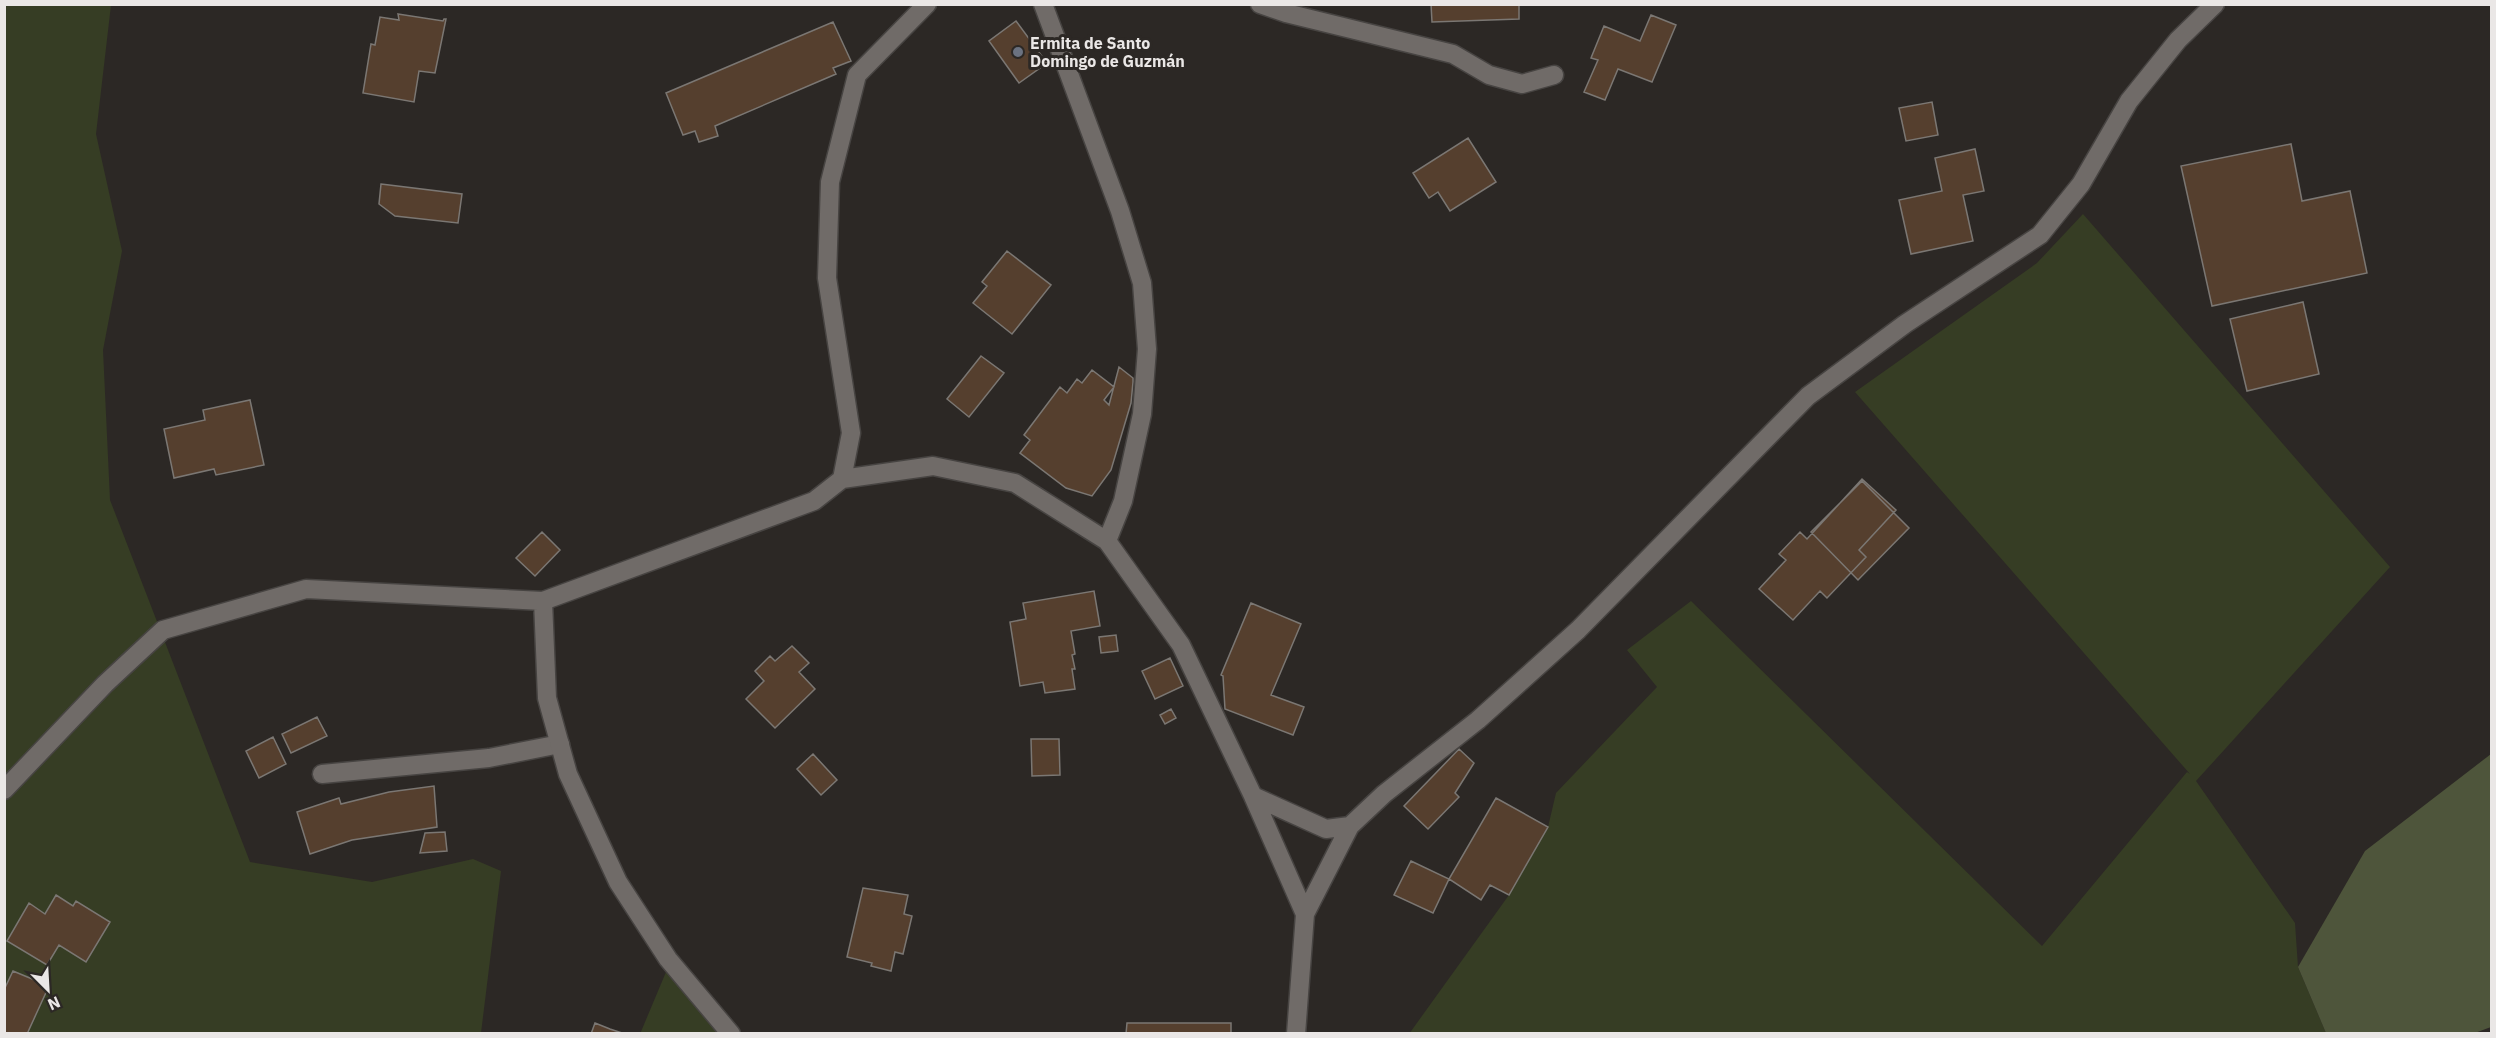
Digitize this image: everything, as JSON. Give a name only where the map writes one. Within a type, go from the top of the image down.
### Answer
[{"type":"street","points":[[842,479],[851,433],[827,278],[830,182],[857,75],[927,4]]},
{"type":"street","points":[[1043,4],[1120,211],[1142,283],[1147,350],[1142,414],[1123,501],[1107,541]]},
{"type":"street","points":[[1260,4],[1453,54],[1489,75],[1522,84],[1554,75]]},
{"type":"street","points":[[1296,1034],[1305,914],[1350,826],[1384,794],[1478,720],[1578,630],[1808,396],[1905,324],[2040,235],[2081,184],[2129,101],[2178,40],[2215,4]]},
{"type":"street","points":[[4,790],[105,684],[164,630],[306,589],[543,601],[814,501],[842,479],[933,466],[1015,483],[1107,541],[1181,645],[1253,796],[1305,914]]},
{"type":"street","points":[[543,601],[547,698],[568,774],[618,882],[668,959],[731,1034]]},
{"type":"street","points":[[322,774],[489,758],[560,744]]},
{"type":"street","points":[[1253,796],[1326,829],[1350,826]]},
{"type":"green space","points":[[5,5],[111,5],[96,134],[122,251],[103,350],[110,500],[250,862],[372,882],[473,859],[501,871],[481,1033],[5,1034]]},
{"type":"green space","points":[[2083,214],[2390,567],[2196,781],[2295,923],[2298,967],[2326,1033],[1409,1034],[1509,895],[1548,827],[1556,793],[1657,687],[1627,650],[1691,601],[2042,946],[2187,772],[2190,774],[1855,392],[2037,263]]},
{"type":"green space","points":[[2491,754],[2491,1027],[2472,1034],[2326,1033],[2298,967],[2365,851]]},
{"type":"green space","points":[[666,972],[719,1033],[640,1034]]},
{"type":"building","points":[[1431,4],[1519,4],[1519,19],[1432,22]]},
{"type":"building","points":[[398,14],[443,21],[446,19],[435,73],[419,71],[414,102],[363,93],[371,44],[375,45],[380,17],[399,20]]},
{"type":"building","points":[[1651,15],[1676,25],[1652,82],[1618,69],[1605,100],[1584,92],[1598,60],[1591,58],[1604,26],[1640,41]]},
{"type":"building","name":"Ermita de Santo Domingo de Guzmán","points":[[1016,21],[1047,63],[1019,83],[989,41]]},
{"type":"building","points":[[833,22],[851,61],[833,68],[836,74],[715,126],[718,136],[699,142],[695,131],[683,135],[666,93]]},
{"type":"building","points":[[1932,102],[1938,135],[1906,141],[1899,108]]},
{"type":"building","points":[[1468,138],[1496,182],[1450,211],[1438,192],[1429,198],[1413,173]]},
{"type":"building","points":[[2291,144],[2302,201],[2350,191],[2367,273],[2212,306],[2181,166]]},
{"type":"building","points":[[1975,149],[1984,191],[1963,195],[1973,241],[1911,254],[1899,200],[1942,191],[1935,158]]},
{"type":"building","points":[[381,184],[462,194],[458,223],[395,216],[379,204]]},
{"type":"building","points":[[1007,251],[1051,285],[1012,334],[973,303],[987,286],[982,282]]},
{"type":"building","points":[[2303,302],[2319,374],[2247,391],[2230,319]]},
{"type":"building","points":[[981,356],[1004,373],[969,417],[947,399]]},
{"type":"building","points":[[1119,367],[1133,378],[1131,403],[1111,470],[1092,496],[1066,488],[1020,453],[1030,440],[1024,435],[1060,387],[1067,393],[1077,379],[1082,383],[1092,370],[1114,387]],"holes":[[[1114,388],[1109,405],[1104,400]]]},
{"type":"building","points":[[250,400],[264,465],[216,475],[214,469],[174,478],[164,429],[205,420],[203,410]]},
{"type":"building","points":[[1862,479],[1896,510],[1859,550],[1866,557],[1827,598],[1820,591],[1793,620],[1759,589],[1786,560],[1779,554],[1800,532],[1807,539]]},
{"type":"building","points":[[1862,481],[1909,528],[1858,580],[1811,532]]},
{"type":"building","points":[[542,532],[560,550],[535,576],[516,558]]},
{"type":"building","points":[[1094,591],[1100,626],[1071,631],[1075,654],[1072,655],[1075,669],[1072,669],[1075,689],[1045,693],[1043,682],[1020,686],[1010,622],[1026,619],[1023,603]]},
{"type":"building","points":[[1251,603],[1301,624],[1271,695],[1304,707],[1293,735],[1225,709],[1223,676],[1221,675]]},
{"type":"building","points":[[1116,635],[1118,651],[1101,653],[1099,637]]},
{"type":"building","points":[[792,646],[809,663],[799,672],[815,689],[775,728],[746,699],[764,681],[755,671],[770,656],[775,661]]},
{"type":"building","points":[[1170,658],[1183,686],[1155,699],[1142,671]]},
{"type":"building","points":[[1171,709],[1176,718],[1165,724],[1160,715]]},
{"type":"building","points":[[317,717],[327,736],[291,753],[282,734]]},
{"type":"building","points":[[273,737],[286,764],[259,778],[246,751]]},
{"type":"building","points":[[1031,739],[1059,739],[1060,775],[1032,776]]},
{"type":"building","points":[[1459,749],[1474,763],[1455,793],[1459,797],[1428,829],[1404,806]]},
{"type":"building","points":[[813,754],[837,780],[821,795],[797,769]]},
{"type":"building","points":[[434,786],[437,827],[352,840],[310,854],[297,812],[339,798],[341,804],[389,792]]},
{"type":"building","points":[[1496,798],[1548,827],[1509,895],[1490,885],[1481,900],[1449,879]]},
{"type":"building","points":[[445,832],[447,851],[420,853],[425,833]]},
{"type":"building","points":[[1411,861],[1449,879],[1433,913],[1394,895]]},
{"type":"building","points":[[863,888],[908,895],[904,914],[912,916],[903,954],[895,952],[891,971],[871,966],[872,963],[847,957]]},
{"type":"building","points":[[56,895],[73,906],[76,901],[110,922],[86,962],[59,945],[47,965],[7,941],[29,903],[45,914]]},
{"type":"building","points":[[13,971],[49,986],[27,1034],[4,1034],[4,990]]},
{"type":"building","points":[[595,1023],[610,1029],[625,1034],[591,1034]]},
{"type":"building","points":[[1127,1023],[1231,1023],[1231,1034],[1126,1034]]},
{"type":"place","name":"Ermita de Santo Domingo de Guzmán","points":[[1018,52]]}]
